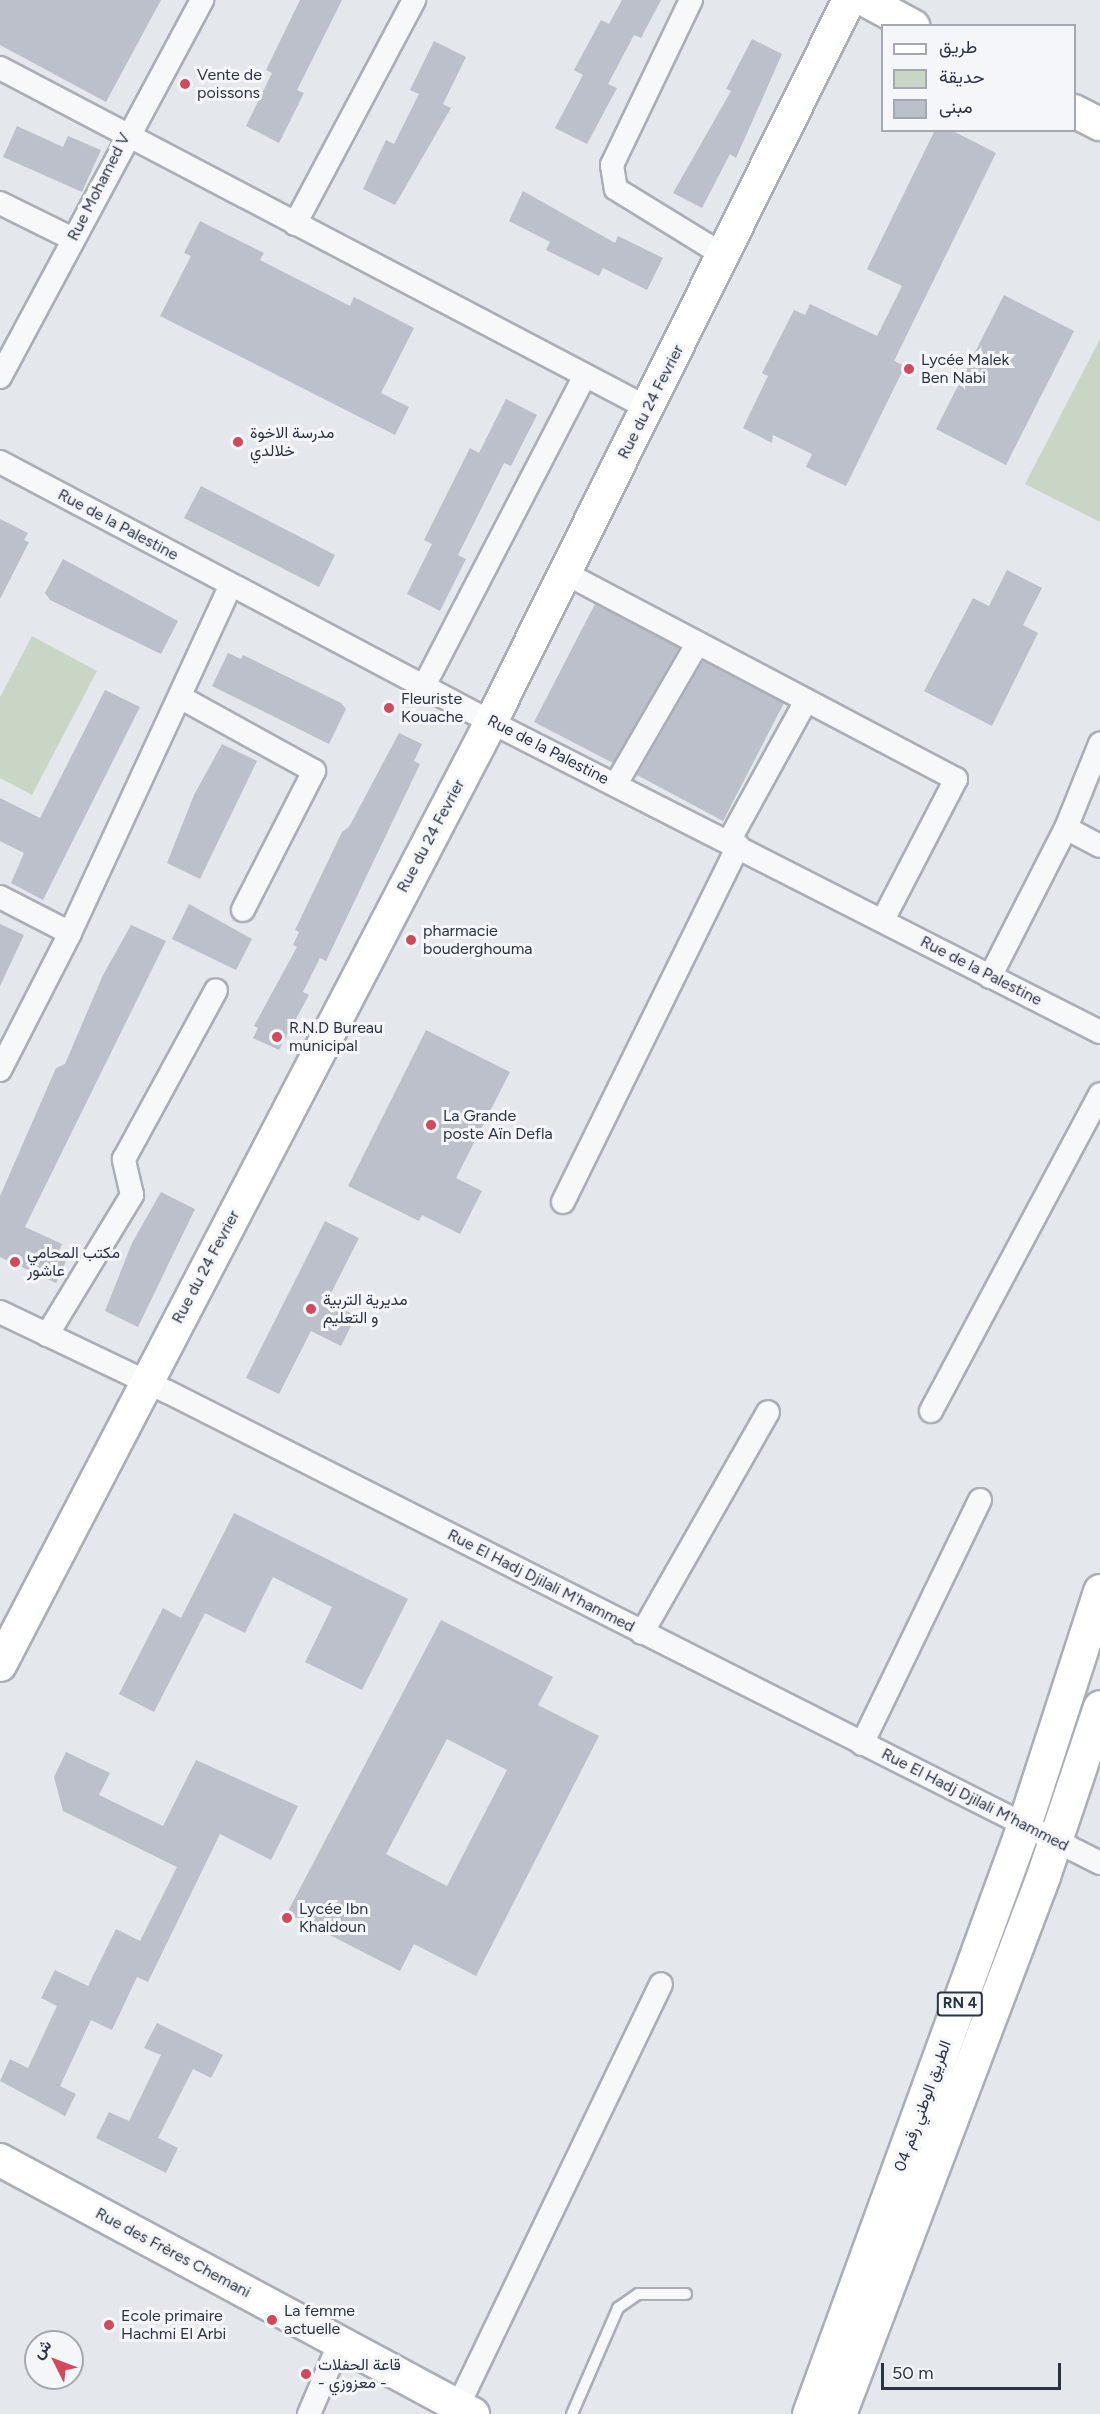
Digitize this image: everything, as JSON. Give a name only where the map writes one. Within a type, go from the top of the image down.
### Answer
[{"type":"highway","name":"الطريق الوطني رقم 04","points":[[809,2414],[1024,1824],[1100,1591]]},
{"type":"highway","name":"الطريق الوطني رقم 04","points":[[839,2414],[1078,1852],[1100,1707]]},
{"type":"street","name":"Rue Mohamed V","points":[[0,376],[9,333],[73,239],[125,135],[202,0]]},
{"type":"street","points":[[294,224],[414,0]]},
{"type":"street","points":[[691,0],[612,165],[616,189],[725,256]]},
{"type":"street","name":"Rue du 24 Fevrier","points":[[0,1665],[145,1382],[491,722],[725,256],[849,0]]},
{"type":"street","points":[[865,0],[909,24]]},
{"type":"street","points":[[0,68],[648,408]]},
{"type":"street","points":[[1076,112],[1100,124]]},
{"type":"street","points":[[0,202],[73,239]]},
{"type":"street","points":[[424,686],[585,375]]},
{"type":"street","name":"Rue de la Palestine","points":[[0,462],[491,722],[1100,1032]]},
{"type":"street","points":[[566,573],[697,644],[956,778],[883,920]]},
{"type":"street","points":[[0,1070],[70,933],[231,585]]},
{"type":"street","points":[[616,784],[697,644]]},
{"type":"street","points":[[180,698],[314,771],[243,910]]},
{"type":"street","points":[[563,1202],[734,844],[806,701]]},
{"type":"street","points":[[990,976],[1066,828],[1100,744]]},
{"type":"street","points":[[1066,828],[1100,846]]},
{"type":"street","points":[[0,897],[70,933]]},
{"type":"street","points":[[47,1335],[132,1195],[124,1159],[216,990]]},
{"type":"street","points":[[931,1411],[1100,1094]]},
{"type":"street","name":"Rue El Hadj Djilali M'hammed","points":[[0,1312],[145,1382],[1078,1852]]},
{"type":"street","points":[[642,1633],[768,1412]]},
{"type":"street","points":[[862,1744],[980,1500]]},
{"type":"street","points":[[465,2410],[661,1984]]},
{"type":"street","name":"Rue des Frères Chemani","points":[[0,2160],[465,2410]]},
{"type":"street","points":[[309,2414],[340,2342]]},
{"type":"lane","points":[[572,2414],[618,2308],[638,2294],[686,2294]]},
{"type":"green space","points":[[1100,339],[1100,522],[1025,484]]},
{"type":"green space","points":[[32,636],[97,671],[32,795],[0,778],[0,697]]},
{"type":"building","points":[[0,0],[161,0],[106,102],[0,45]]},
{"type":"building","points":[[300,0],[342,0],[297,90],[304,93],[279,143],[246,126],[272,73],[266,70]]},
{"type":"building","points":[[622,0],[661,0],[641,38],[634,35],[608,84],[617,88],[587,144],[555,128],[583,75],[574,70],[601,20],[609,24]]},
{"type":"building","points":[[752,39],[782,54],[736,158],[730,154],[702,208],[673,193],[731,91],[726,89]]},
{"type":"building","points":[[434,41],[466,57],[443,104],[451,108],[395,205],[363,189],[386,140],[394,144],[419,94],[410,90]]},
{"type":"building","points":[[17,126],[63,147],[68,136],[101,150],[82,192],[3,157]]},
{"type":"building","points":[[934,132],[955,132],[996,153],[894,361],[905,366],[846,486],[806,467],[812,454],[773,435],[772,443],[743,428],[768,376],[762,373],[794,310],[805,315],[810,304],[877,336],[902,286],[867,269]]},
{"type":"building","points":[[523,191],[615,243],[618,236],[663,258],[647,290],[603,268],[599,276],[546,250],[550,242],[509,221]]},
{"type":"building","points":[[200,221],[264,253],[260,260],[350,306],[354,297],[414,328],[381,393],[409,407],[395,435],[160,316],[191,256],[184,253]]},
{"type":"building","points":[[1004,295],[1074,331],[1006,465],[936,429]]},
{"type":"building","points":[[506,399],[537,415],[511,466],[504,463],[458,555],[466,559],[440,611],[407,594],[432,544],[424,540],[470,448],[479,453]]},
{"type":"building","points":[[201,486],[335,555],[319,587],[184,518]]},
{"type":"building","points":[[0,519],[28,533],[24,540],[29,542],[0,599]]},
{"type":"building","points":[[63,559],[178,621],[161,654],[50,600],[45,593]]},
{"type":"building","points":[[1007,570],[1042,588],[1023,625],[1038,633],[992,726],[924,691],[973,598],[989,606]]},
{"type":"building","points":[[595,604],[679,648],[613,763],[534,722]]},
{"type":"building","points":[[228,653],[241,659],[243,655],[341,703],[346,709],[329,744],[212,686]]},
{"type":"building","points":[[703,661],[784,703],[723,821],[637,775]]},
{"type":"building","points":[[105,690],[140,707],[43,900],[11,883],[24,853],[0,841],[0,798],[40,818]]},
{"type":"building","points":[[399,733],[422,744],[414,761],[420,764],[326,961],[320,958],[303,992],[309,995],[279,1050],[253,1038],[258,1028],[254,1026],[297,947],[293,945],[299,932],[295,930],[342,832],[349,827]]},
{"type":"building","points":[[222,744],[257,761],[200,879],[167,863],[194,795]]},
{"type":"building","points":[[189,904],[252,939],[236,970],[172,939]]},
{"type":"building","points":[[0,924],[24,935],[0,986]]},
{"type":"building","points":[[131,925],[166,941],[25,1227],[62,1244],[59,1251],[69,1255],[56,1283],[0,1257],[0,1196],[56,1068],[65,1064],[103,975]]},
{"type":"building","name":"La Grande poste Aïn Defla","points":[[426,1030],[510,1072],[456,1178],[482,1191],[460,1234],[422,1215],[419,1221],[348,1186]]},
{"type":"building","points":[[161,1192],[195,1209],[138,1327],[105,1311],[132,1243]]},
{"type":"building","name":"مديرية التربية و التعليم","points":[[325,1221],[359,1238],[327,1301],[356,1316],[341,1346],[311,1331],[279,1394],[246,1378]]},
{"type":"building","points":[[234,1513],[408,1599],[362,1690],[305,1662],[332,1607],[273,1577],[245,1633],[205,1613],[154,1712],[119,1694],[163,1608],[181,1618]]},
{"type":"building","points":[[441,1620],[553,1677],[538,1705],[599,1736],[476,1976],[414,1944],[400,1971],[287,1913]],"holes":[[[447,1739],[507,1770],[447,1886],[386,1854]]]},
{"type":"building","points":[[66,1752],[110,1773],[99,1795],[163,1826],[196,1760],[298,1806],[271,1860],[220,1834],[148,1982],[137,1977],[112,2030],[91,2020],[60,2086],[76,2094],[65,2116],[0,2081],[10,2059],[28,2068],[57,2006],[41,1998],[55,1970],[88,1986],[116,1929],[140,1941],[177,1867],[63,1811],[54,1777]]},
{"type":"building","points":[[157,2023],[223,2055],[211,2078],[193,2069],[158,2138],[178,2148],[166,2173],[96,2138],[109,2112],[129,2121],[161,2055],[144,2048]]},
{"type":"place","name":"Vente de poissons","points":[[185,84]]},
{"type":"place","name":"Lycée Malek Ben Nabi","points":[[909,369]]},
{"type":"place","name":"مدرسة الاخوة خلالدي","points":[[238,442]]},
{"type":"place","name":"Fleuriste Kouache","points":[[389,708]]},
{"type":"place","name":"pharmacie bouderghouma","points":[[411,940]]},
{"type":"place","name":"R.N.D Bureau municipal","points":[[277,1037]]},
{"type":"place","name":"La Grande poste Aïn Defla","points":[[431,1125]]},
{"type":"place","name":"مكتب المحامي عاشور","points":[[15,1262]]},
{"type":"place","name":"مديرية التربية و التعليم","points":[[311,1309]]},
{"type":"place","name":"Lycée Ibn Khaldoun","points":[[287,1918]]},
{"type":"place","name":"La femme actuelle","points":[[272,2320]]},
{"type":"place","name":"Ecole primaire Hachmi El Arbi","points":[[109,2325]]},
{"type":"place","name":"قاعة الحفلات - معزوزي -","points":[[306,2374]]}]
